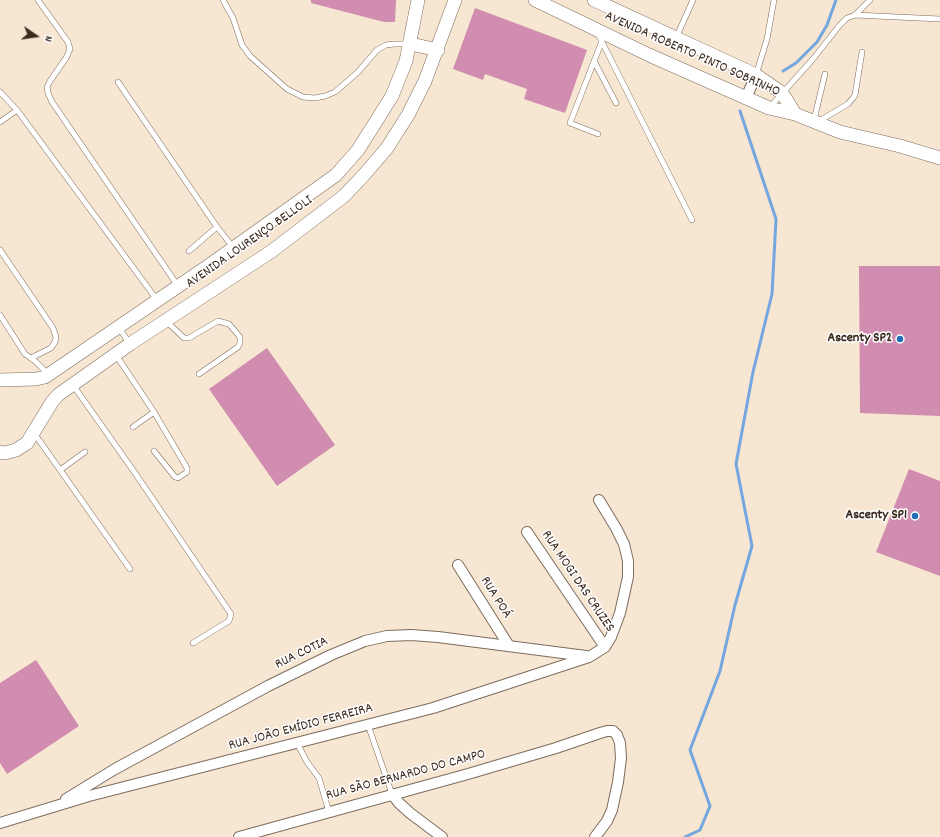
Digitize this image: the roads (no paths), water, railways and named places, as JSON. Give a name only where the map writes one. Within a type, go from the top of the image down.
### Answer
[{"type":"street","name":"AVENIDA LOURENÇO BELLOLI","points":[[0,380],[36,379],[48,375],[234,248],[336,175],[358,150],[392,96],[402,73],[411,44],[418,0]]},
{"type":"street","name":"AVENIDA LOURENÇO BELLOLI","points":[[0,452],[5,453],[16,450],[27,443],[52,402],[58,395],[115,354],[272,251],[344,196],[387,148],[408,115],[426,81],[455,0]]},
{"type":"street","name":"AVENIDA ROBERTO PINTO SOBRINHO","points":[[535,0],[599,35],[769,108],[795,114],[840,132],[900,146],[940,158]]},
{"type":"street","name":"AVENIDA ROBERTO PINTO SOBRINHO","points":[[594,0],[756,75],[773,85],[782,93],[795,114]]},
{"type":"street","points":[[411,44],[438,50]]},
{"type":"street","points":[[746,98],[756,75]]},
{"type":"street","points":[[599,500],[624,544],[628,561],[628,577],[620,612],[611,637],[605,647]]},
{"type":"street","name":"RUA MOGI DAS CRUZES","points":[[527,532],[605,647]]},
{"type":"street","name":"RUA POÁ","points":[[458,565],[509,646]]},
{"type":"street","name":"RUA COTIA","points":[[56,806],[115,768],[226,708],[331,655],[365,641],[387,636],[411,635],[474,640],[589,657]]},
{"type":"street","name":"RUA JOÃO EMÍDIO FERREIRA","points":[[0,823],[89,796],[433,708],[589,657],[605,647]]},
{"type":"street","name":"RUA SÃO BERNARDO DO CAMPO","points":[[240,837],[468,774],[607,731],[613,731],[617,735],[620,743],[621,758],[615,798],[607,821],[595,837]]},
{"type":"street","points":[[392,794],[410,813],[442,837]]},
{"type":"lane","points":[[38,0],[68,42],[70,49],[66,58],[50,80],[47,87],[52,102],[178,286]]},
{"type":"lane","points":[[223,0],[233,18],[242,44],[250,56],[287,89],[303,97],[320,97],[335,92],[358,72],[377,50],[386,45],[411,44]]},
{"type":"lane","points":[[676,38],[693,0]]},
{"type":"lane","points":[[756,75],[768,31],[774,0]]},
{"type":"lane","points":[[855,15],[870,0]]},
{"type":"lane","points":[[769,108],[847,18],[855,15],[940,19]]},
{"type":"lane","points":[[598,134],[570,123],[594,61],[599,35]]},
{"type":"lane","points":[[599,35],[692,220]]},
{"type":"lane","points":[[815,123],[851,101],[855,95],[862,52]]},
{"type":"lane","points":[[594,61],[616,103]]},
{"type":"lane","points":[[815,123],[825,74]]},
{"type":"lane","points":[[118,82],[217,227],[234,248]]},
{"type":"lane","points":[[0,92],[17,110],[157,300]]},
{"type":"lane","points":[[0,122],[17,110]]},
{"type":"lane","points":[[188,251],[217,227]]},
{"type":"lane","points":[[0,250],[53,328],[56,337],[51,348],[31,358]]},
{"type":"lane","points":[[0,315],[24,354],[35,361],[48,375]]},
{"type":"lane","points":[[165,321],[184,338],[189,338],[218,321],[229,324],[240,337],[240,344],[238,347],[199,374]]},
{"type":"lane","points":[[118,327],[130,344]]},
{"type":"lane","points":[[115,354],[154,412],[187,468],[187,472],[178,478],[175,477],[154,451]]},
{"type":"lane","points":[[73,384],[231,614],[229,621],[193,643]]},
{"type":"lane","points":[[133,427],[154,412]]},
{"type":"lane","points":[[34,432],[130,569]]},
{"type":"lane","points":[[60,470],[85,452]]},
{"type":"lane","points":[[368,725],[392,794]]},
{"type":"lane","points":[[297,743],[307,762],[320,778],[329,812]]},
{"type":"waterway","points":[[783,71],[796,63],[817,42],[827,25],[836,0]]},
{"type":"waterway","points":[[685,837],[700,830],[710,806],[690,750],[720,671],[735,605],[752,546],[736,464],[753,372],[772,294],[776,219],[740,111]]},
{"type":"place","name":"Ascenty SP2","points":[[900,339]]},
{"type":"place","name":"Ascenty SP1","points":[[915,516]]}]
